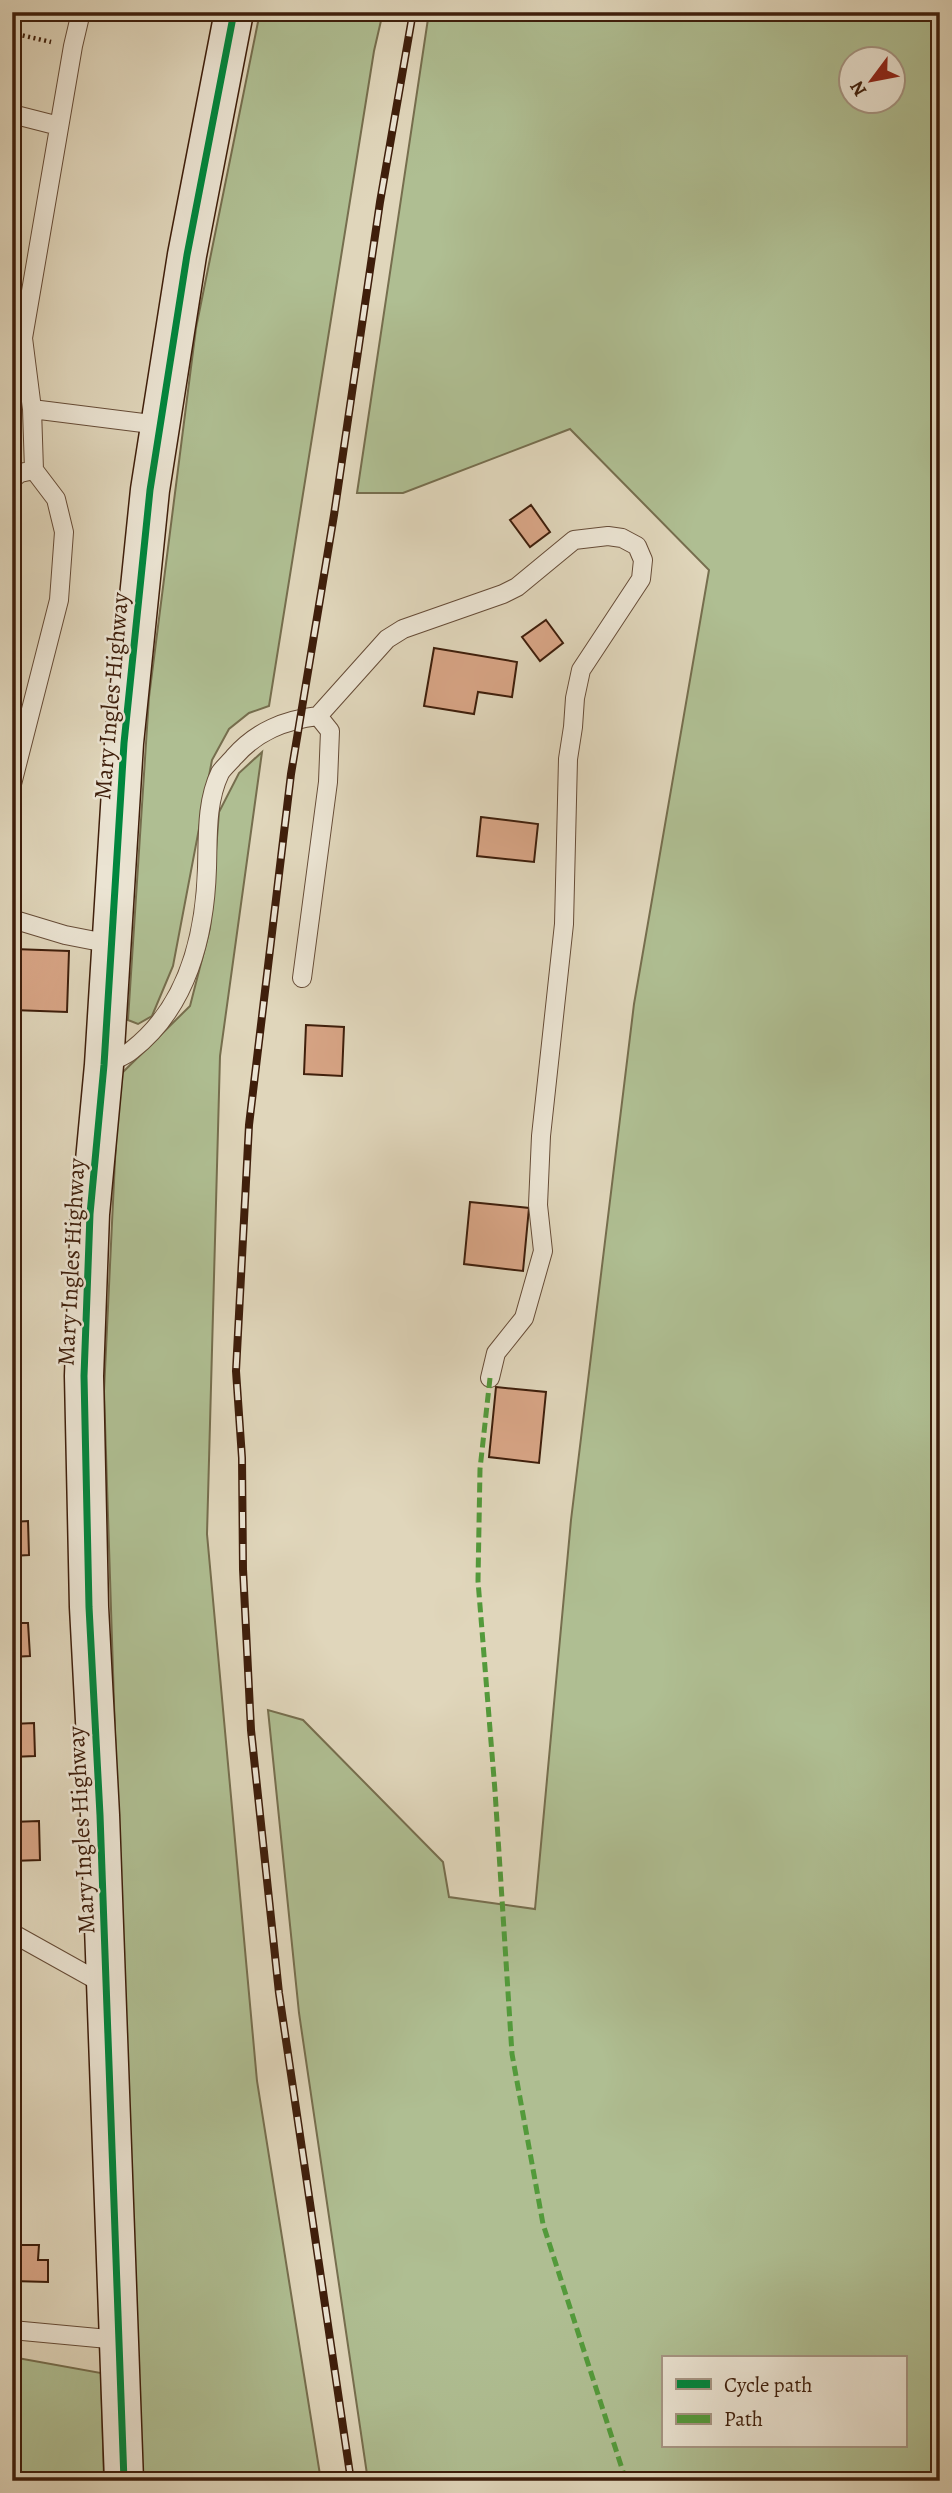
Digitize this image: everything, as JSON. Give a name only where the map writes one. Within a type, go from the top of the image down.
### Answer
[{"type":"street","name":"Mary Ingles Highway","points":[[124,2481],[107,1986],[89,1606],[84,1376],[90,1214],[104,1065],[124,743],[150,490],[187,255],[234,12]]},
{"type":"lane","points":[[12,784],[59,600],[64,532],[56,499],[34,470],[32,409],[23,338],[81,12]]},
{"type":"lane","points":[[12,114],[59,126]]},
{"type":"lane","points":[[32,409],[159,425]]},
{"type":"lane","points":[[12,479],[20,473],[34,470]]},
{"type":"lane","points":[[104,1065],[130,1052],[161,1023],[186,981],[199,936],[207,874],[209,809],[221,773],[244,746],[268,729],[298,719],[318,716],[387,639],[402,629],[517,587],[574,540],[608,536],[622,538],[638,546],[643,560],[641,579],[581,670],[575,698],[568,759],[564,924],[541,1136],[538,1205],[543,1251],[524,1318],[496,1353],[490,1378]]},
{"type":"lane","points":[[302,978],[328,782],[330,731],[318,716]]},
{"type":"lane","points":[[12,919],[65,935],[111,944]]},
{"type":"lane","points":[[12,1933],[107,1986]]},
{"type":"lane","points":[[12,2330],[119,2340]]},
{"type":"path","points":[[12,33],[73,46]]},
{"type":"green space","points":[[260,12],[383,12],[374,51],[269,706],[249,713],[229,729],[212,760],[173,966],[152,1016],[138,1024],[128,1020],[149,697],[196,328]]},
{"type":"green space","points":[[429,12],[940,12],[940,2481],[368,2481],[299,2013],[268,1710],[303,1720],[443,1862],[449,1897],[535,1909],[571,1520],[634,1004],[709,570],[570,429],[403,493],[357,493]]},
{"type":"green space","points":[[262,752],[220,1056],[207,1534],[257,2081],[321,2481],[139,2481],[104,1391],[119,1076],[190,1006],[210,928],[219,812],[239,773]]},
{"type":"green space","points":[[12,2357],[101,2373],[104,2481],[12,2481]]},
{"type":"building","points":[[531,505],[550,532],[530,547],[510,520]]},
{"type":"building","points":[[546,620],[563,643],[540,661],[522,637]]},
{"type":"building","points":[[434,648],[517,662],[512,697],[478,692],[474,714],[424,706]]},
{"type":"building","points":[[481,817],[538,824],[534,862],[477,856]]},
{"type":"building","points":[[14,949],[69,951],[67,1012],[13,1010]]},
{"type":"building","points":[[306,1025],[344,1027],[342,1076],[304,1074]]},
{"type":"building","points":[[470,1202],[529,1208],[523,1271],[464,1264]]},
{"type":"building","points":[[496,1387],[546,1392],[539,1463],[489,1457]]},
{"type":"building","points":[[28,1521],[29,1555],[12,1556],[12,1522]]},
{"type":"building","points":[[12,1623],[28,1623],[30,1656],[12,1657]]},
{"type":"building","points":[[34,1723],[35,1756],[12,1757],[12,1724]]},
{"type":"building","points":[[39,1821],[40,1860],[12,1861],[12,1822]]},
{"type":"building","points":[[12,2245],[39,2245],[38,2260],[48,2260],[48,2282],[12,2281]]},
{"type":"railway","points":[[351,2481],[279,1993],[251,1730],[243,1569],[242,1458],[236,1371],[249,1125],[291,774],[334,515],[380,202],[413,12]]},
{"type":"marked path","points":[[490,1378],[480,1469],[478,1581],[512,2054],[543,2224],[626,2481]]},
{"type":"cycle path","points":[[124,2481],[100,1815],[89,1607],[84,1376],[90,1214],[104,1065],[124,743],[150,490],[187,255],[234,12]]}]
